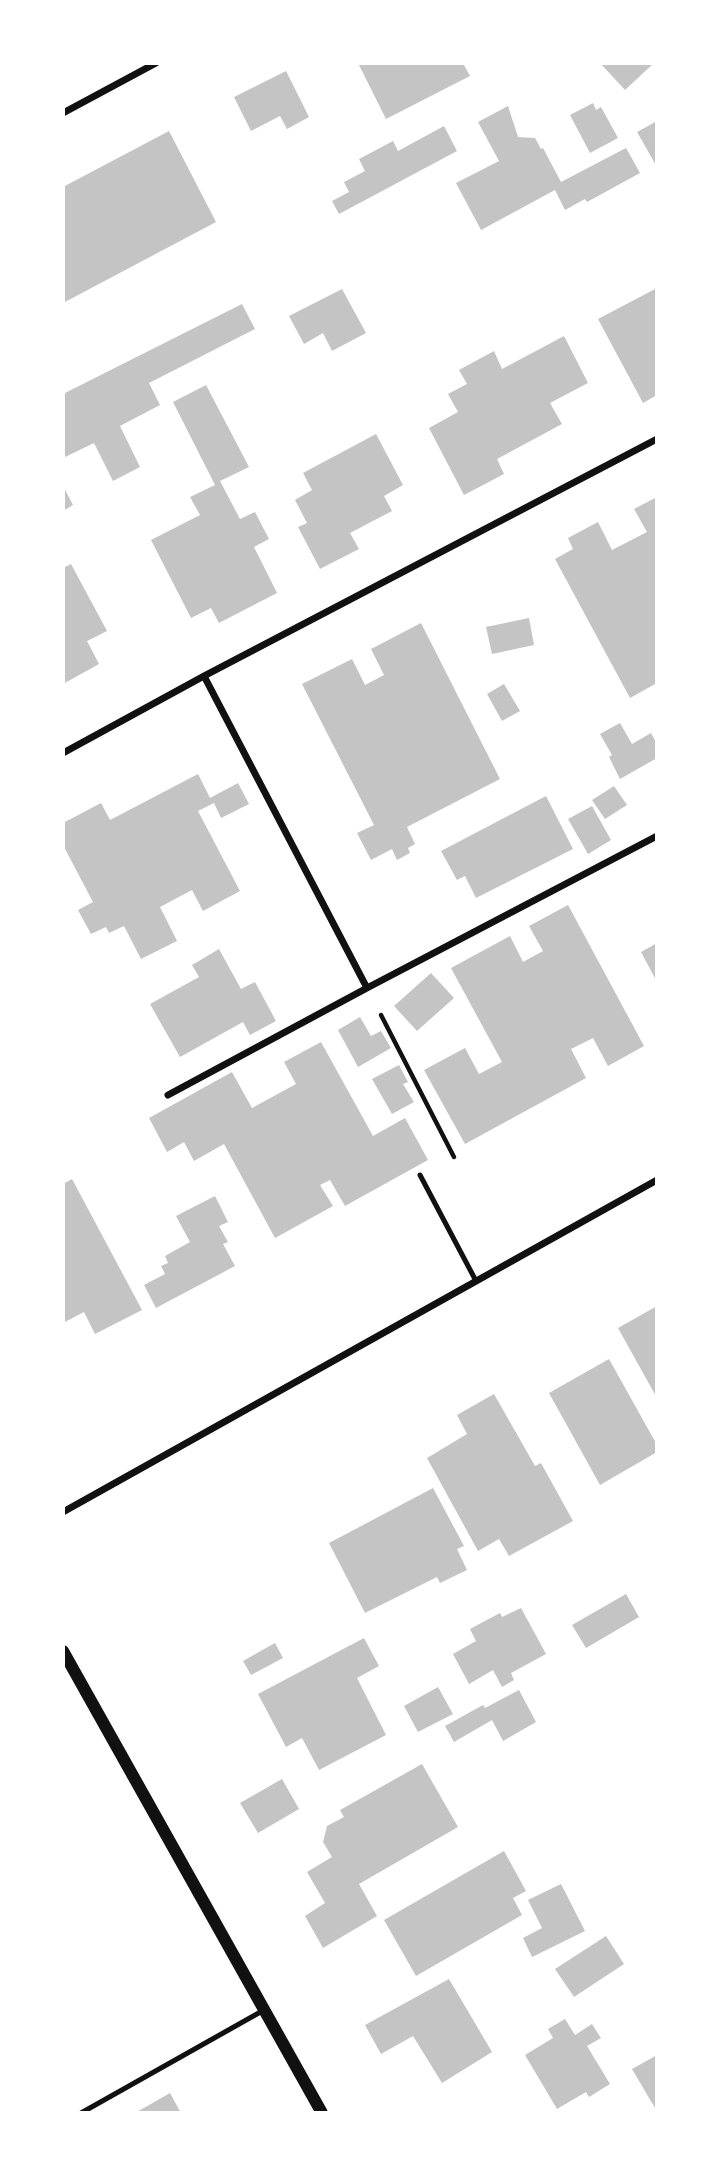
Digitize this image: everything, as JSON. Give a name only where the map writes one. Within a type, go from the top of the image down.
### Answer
[{"type":"street","points":[[63,113],[156,63]]},
{"type":"street","points":[[63,753],[204,676],[657,439]]},
{"type":"street","points":[[204,676],[367,988]]},
{"type":"street","points":[[168,1095],[657,836]]},
{"type":"street","points":[[63,1512],[657,1180]]},
{"type":"street","points":[[63,1651],[321,2113]]},
{"type":"lane","points":[[420,1175],[476,1281]]},
{"type":"lane","points":[[81,2113],[264,2010]]},
{"type":"path","points":[[367,988],[454,1157]]},
{"type":"building","points":[[358,63],[463,63],[470,76],[386,119]]},
{"type":"building","points":[[600,63],[654,63],[625,90]]},
{"type":"building","points":[[286,71],[309,117],[287,129],[280,116],[251,131],[234,97]]},
{"type":"building","points":[[593,103],[596,110],[601,107],[618,138],[590,153],[570,115]]},
{"type":"building","points":[[508,106],[518,137],[535,138],[561,182],[626,148],[640,173],[587,202],[585,199],[565,210],[555,190],[481,230],[456,183],[499,161],[478,122]]},
{"type":"building","points":[[657,121],[657,167],[637,132]]},
{"type":"building","points":[[444,126],[457,151],[339,214],[332,201],[349,192],[344,182],[365,171],[359,159],[393,141],[398,151]]},
{"type":"building","points":[[169,131],[216,222],[63,303],[63,187]]},
{"type":"building","points":[[657,288],[657,395],[643,403],[598,319]]},
{"type":"building","points":[[342,289],[366,333],[332,351],[323,333],[304,344],[289,316]]},
{"type":"building","points":[[242,304],[255,329],[149,383],[160,405],[120,426],[140,467],[113,481],[94,443],[63,458],[63,394]]},
{"type":"building","points":[[564,336],[588,383],[550,403],[562,424],[497,459],[504,474],[464,495],[429,428],[458,412],[448,394],[467,384],[459,370],[494,351],[502,369]]},
{"type":"building","points":[[206,385],[249,467],[220,481],[240,519],[255,512],[269,539],[254,547],[277,593],[219,623],[211,608],[191,618],[151,540],[200,515],[190,497],[215,485],[173,402]]},
{"type":"building","points":[[376,434],[403,485],[384,496],[392,511],[350,533],[359,549],[320,569],[298,527],[307,523],[295,500],[312,490],[303,473]]},
{"type":"building","points":[[63,486],[73,505],[63,511]]},
{"type":"building","points":[[657,497],[657,683],[630,698],[555,559],[573,549],[568,538],[598,522],[612,550],[647,532],[634,509]]},
{"type":"building","points":[[71,564],[107,631],[87,641],[99,664],[63,684],[63,568]]},
{"type":"building","points":[[529,618],[534,645],[492,654],[486,627]]},
{"type":"building","points":[[421,623],[500,779],[407,827],[415,844],[408,848],[410,853],[397,860],[392,849],[371,860],[357,833],[374,825],[302,684],[352,659],[365,685],[384,675],[371,649]]},
{"type":"building","points":[[504,684],[520,711],[502,721],[487,694]]},
{"type":"building","points":[[620,723],[632,744],[651,733],[657,744],[657,758],[620,779],[609,757],[612,755],[600,734]]},
{"type":"building","points":[[198,774],[210,798],[238,783],[249,804],[221,818],[214,803],[198,811],[240,891],[203,911],[192,890],[160,907],[177,941],[141,959],[124,926],[109,933],[106,927],[91,934],[78,910],[93,902],[63,845],[63,823],[101,803],[110,820]]},
{"type":"building","points":[[614,786],[627,805],[605,819],[592,800]]},
{"type":"building","points":[[546,796],[573,849],[476,898],[465,876],[457,880],[441,851]]},
{"type":"building","points":[[592,806],[611,840],[588,854],[568,819]]},
{"type":"building","points":[[568,905],[644,1046],[608,1066],[593,1038],[571,1049],[586,1078],[465,1144],[424,1070],[465,1048],[479,1074],[502,1062],[451,968],[510,936],[523,962],[543,951],[529,926]]},
{"type":"building","points":[[657,943],[657,982],[641,952]]},
{"type":"building","points":[[219,949],[241,989],[255,982],[276,1021],[250,1035],[243,1022],[180,1057],[150,1004],[199,977],[192,965]]},
{"type":"building","points":[[431,973],[454,998],[417,1031],[394,1006]]},
{"type":"building","points":[[360,1017],[371,1036],[381,1031],[391,1048],[358,1067],[338,1030]]},
{"type":"building","points":[[321,1042],[373,1136],[405,1118],[428,1160],[345,1206],[330,1180],[320,1185],[333,1206],[275,1238],[224,1144],[194,1161],[184,1142],[167,1152],[149,1118],[232,1072],[252,1108],[296,1084],[284,1062]]},
{"type":"building","points":[[399,1065],[408,1082],[403,1084],[414,1102],[392,1114],[372,1079]]},
{"type":"building","points":[[72,1179],[142,1310],[95,1334],[84,1312],[63,1323],[63,1184]]},
{"type":"building","points":[[215,1196],[228,1222],[219,1226],[228,1242],[223,1244],[235,1266],[156,1308],[144,1285],[165,1274],[161,1266],[168,1263],[165,1256],[190,1242],[176,1216]]},
{"type":"building","points":[[657,1306],[657,1398],[618,1328]]},
{"type":"building","points":[[609,1359],[657,1445],[657,1452],[600,1485],[549,1393]]},
{"type":"building","points":[[494,1394],[535,1466],[541,1463],[573,1521],[509,1556],[499,1539],[478,1551],[427,1458],[467,1434],[457,1415]]},
{"type":"building","points":[[433,1488],[464,1546],[457,1549],[467,1570],[440,1583],[437,1577],[365,1613],[329,1543]]},
{"type":"building","points":[[626,1594],[639,1617],[586,1648],[572,1625]]},
{"type":"building","points":[[521,1608],[546,1654],[511,1673],[514,1680],[502,1687],[493,1670],[469,1684],[453,1654],[476,1641],[470,1629],[500,1613],[502,1617]]},
{"type":"building","points":[[364,1638],[379,1666],[357,1678],[386,1735],[319,1770],[302,1738],[286,1747],[258,1694]]},
{"type":"building","points":[[275,1643],[283,1658],[251,1675],[243,1661]]},
{"type":"building","points":[[438,1687],[453,1714],[418,1732],[404,1706]]},
{"type":"building","points":[[519,1690],[536,1722],[503,1741],[492,1720],[454,1742],[445,1726],[483,1705],[485,1708]]},
{"type":"building","points":[[422,1764],[458,1827],[359,1884],[377,1916],[323,1948],[305,1916],[325,1903],[307,1872],[332,1857],[323,1842],[327,1826],[344,1817],[340,1810]]},
{"type":"building","points":[[282,1779],[299,1809],[258,1833],[240,1803]]},
{"type":"building","points":[[504,1851],[526,1891],[513,1898],[522,1915],[416,1976],[384,1920]]},
{"type":"building","points":[[561,1884],[585,1931],[532,1957],[523,1938],[542,1928],[528,1900]]},
{"type":"building","points":[[606,1936],[624,1964],[574,1997],[555,1969]]},
{"type":"building","points":[[449,1979],[492,2052],[442,2083],[413,2036],[381,2054],[365,2025]]},
{"type":"building","points":[[565,2019],[575,2035],[592,2024],[601,2038],[587,2046],[610,2084],[589,2097],[586,2092],[557,2109],[525,2055],[553,2038],[548,2029]]},
{"type":"building","points":[[657,2055],[657,2106],[655,2108],[632,2069]]},
{"type":"building","points":[[170,2093],[181,2113],[135,2113]]}]
